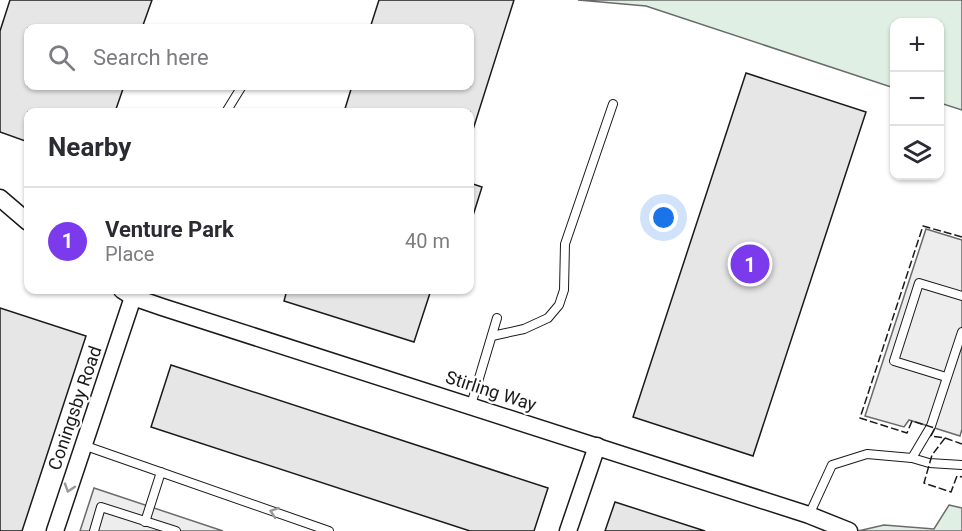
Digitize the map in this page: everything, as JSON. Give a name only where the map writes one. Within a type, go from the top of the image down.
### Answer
[{"type":"street","points":[[0,198],[24,219]]},
{"type":"street","name":"Stirling Way","points":[[134,294],[809,515],[849,531]]},
{"type":"street","name":"Coningsby Road","points":[[54,531],[134,294]]},
{"type":"street","points":[[568,531],[597,446]]},
{"type":"lane","points":[[228,108],[240,90]]},
{"type":"lane","points":[[492,336],[524,328],[548,318],[559,305],[564,290],[565,244],[613,104]]},
{"type":"lane","points":[[946,377],[894,361],[919,283],[962,296]]},
{"type":"lane","points":[[471,405],[498,318]]},
{"type":"lane","points":[[912,458],[931,426],[962,332]]},
{"type":"lane","points":[[83,444],[329,531]]},
{"type":"lane","points":[[809,515],[832,465],[867,454],[912,458],[929,463],[962,465]]},
{"type":"lane","points":[[145,522],[161,472]]},
{"type":"lane","points":[[93,531],[101,507],[176,531]]},
{"type":"green space","points":[[578,0],[962,0],[962,110],[944,104],[944,18],[890,18],[890,87],[646,6]]},
{"type":"green space","points":[[949,505],[962,508],[962,531],[858,531],[884,525],[934,529]]},
{"type":"shaded area","points":[[926,229],[962,240],[962,429],[960,436],[909,420],[904,427],[865,416]]},
{"type":"shaded area","points":[[94,488],[223,531],[80,531]]},
{"type":"building","points":[[10,0],[152,0],[143,24],[24,24],[24,90],[123,90],[116,108],[24,108],[24,141],[0,132],[0,31]]},
{"type":"building","points":[[379,0],[514,0],[474,126],[474,108],[345,108],[351,90],[474,90],[474,24],[371,24]]},
{"type":"building","points":[[746,73],[866,112],[753,456],[633,417]]},
{"type":"building","points":[[474,184],[482,187],[474,212]]},
{"type":"building","points":[[286,294],[430,294],[414,342],[284,301]]},
{"type":"building","points":[[0,308],[86,336],[22,531],[0,531]]},
{"type":"building","points":[[171,365],[548,488],[534,531],[470,531],[151,427]]},
{"type":"building","points":[[615,502],[705,531],[605,531]]},
{"type":"fence","points":[[962,237],[923,226],[860,418],[907,433],[912,421],[935,428],[931,436],[962,444]]},
{"type":"fence","points":[[945,438],[932,455],[924,483],[951,492],[957,476],[962,477]]},
{"type":"place","name":"Venture Park","points":[[750,264]]}]
